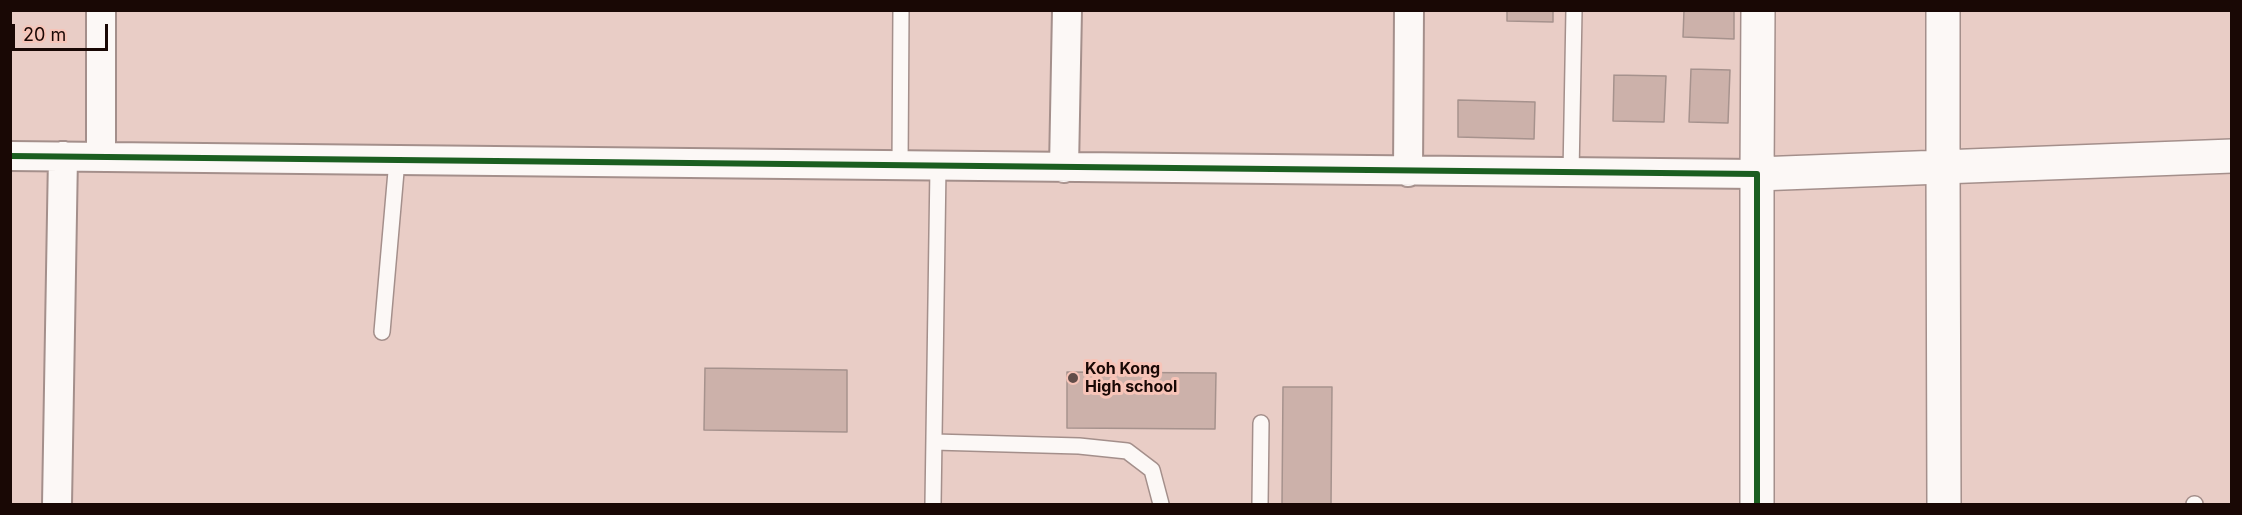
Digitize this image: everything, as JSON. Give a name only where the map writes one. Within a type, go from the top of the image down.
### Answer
[{"type":"main road","points":[[1757,504],[1758,10]]},
{"type":"main road","points":[[1943,10],[1944,504]]},
{"type":"main road","points":[[1756,174],[2232,156]]},
{"type":"street","points":[[100,10],[101,157]]},
{"type":"street","points":[[1064,168],[1067,10]]},
{"type":"street","points":[[1408,172],[1409,10]]},
{"type":"street","points":[[10,156],[1571,174],[1756,174]]},
{"type":"street","points":[[57,504],[63,156]]},
{"type":"lane","points":[[900,166],[901,10]]},
{"type":"lane","points":[[1571,174],[1574,10]]},
{"type":"lane","points":[[382,332],[397,160]]},
{"type":"lane","points":[[933,504],[938,166]]},
{"type":"lane","points":[[1260,423],[1260,504]]},
{"type":"lane","points":[[934,442],[1079,446],[1127,451],[1152,470],[1161,504]]},
{"type":"building","points":[[1507,10],[1553,10],[1553,22],[1507,21]]},
{"type":"building","points":[[1684,10],[1734,10],[1734,39],[1683,37]]},
{"type":"building","points":[[1691,69],[1730,70],[1728,123],[1689,122]]},
{"type":"building","points":[[1614,75],[1666,76],[1664,122],[1613,121]]},
{"type":"building","points":[[1458,100],[1535,102],[1534,139],[1458,137]]},
{"type":"building","points":[[705,368],[847,370],[847,432],[704,430]]},
{"type":"building","points":[[1067,372],[1216,373],[1215,429],[1067,428]]},
{"type":"building","points":[[1283,387],[1332,387],[1331,504],[1282,504]]},
{"type":"cycle path","points":[[10,156],[1757,174],[1757,504]]},
{"type":"place","name":"Koh Kong High school","points":[[1073,378]]}]
